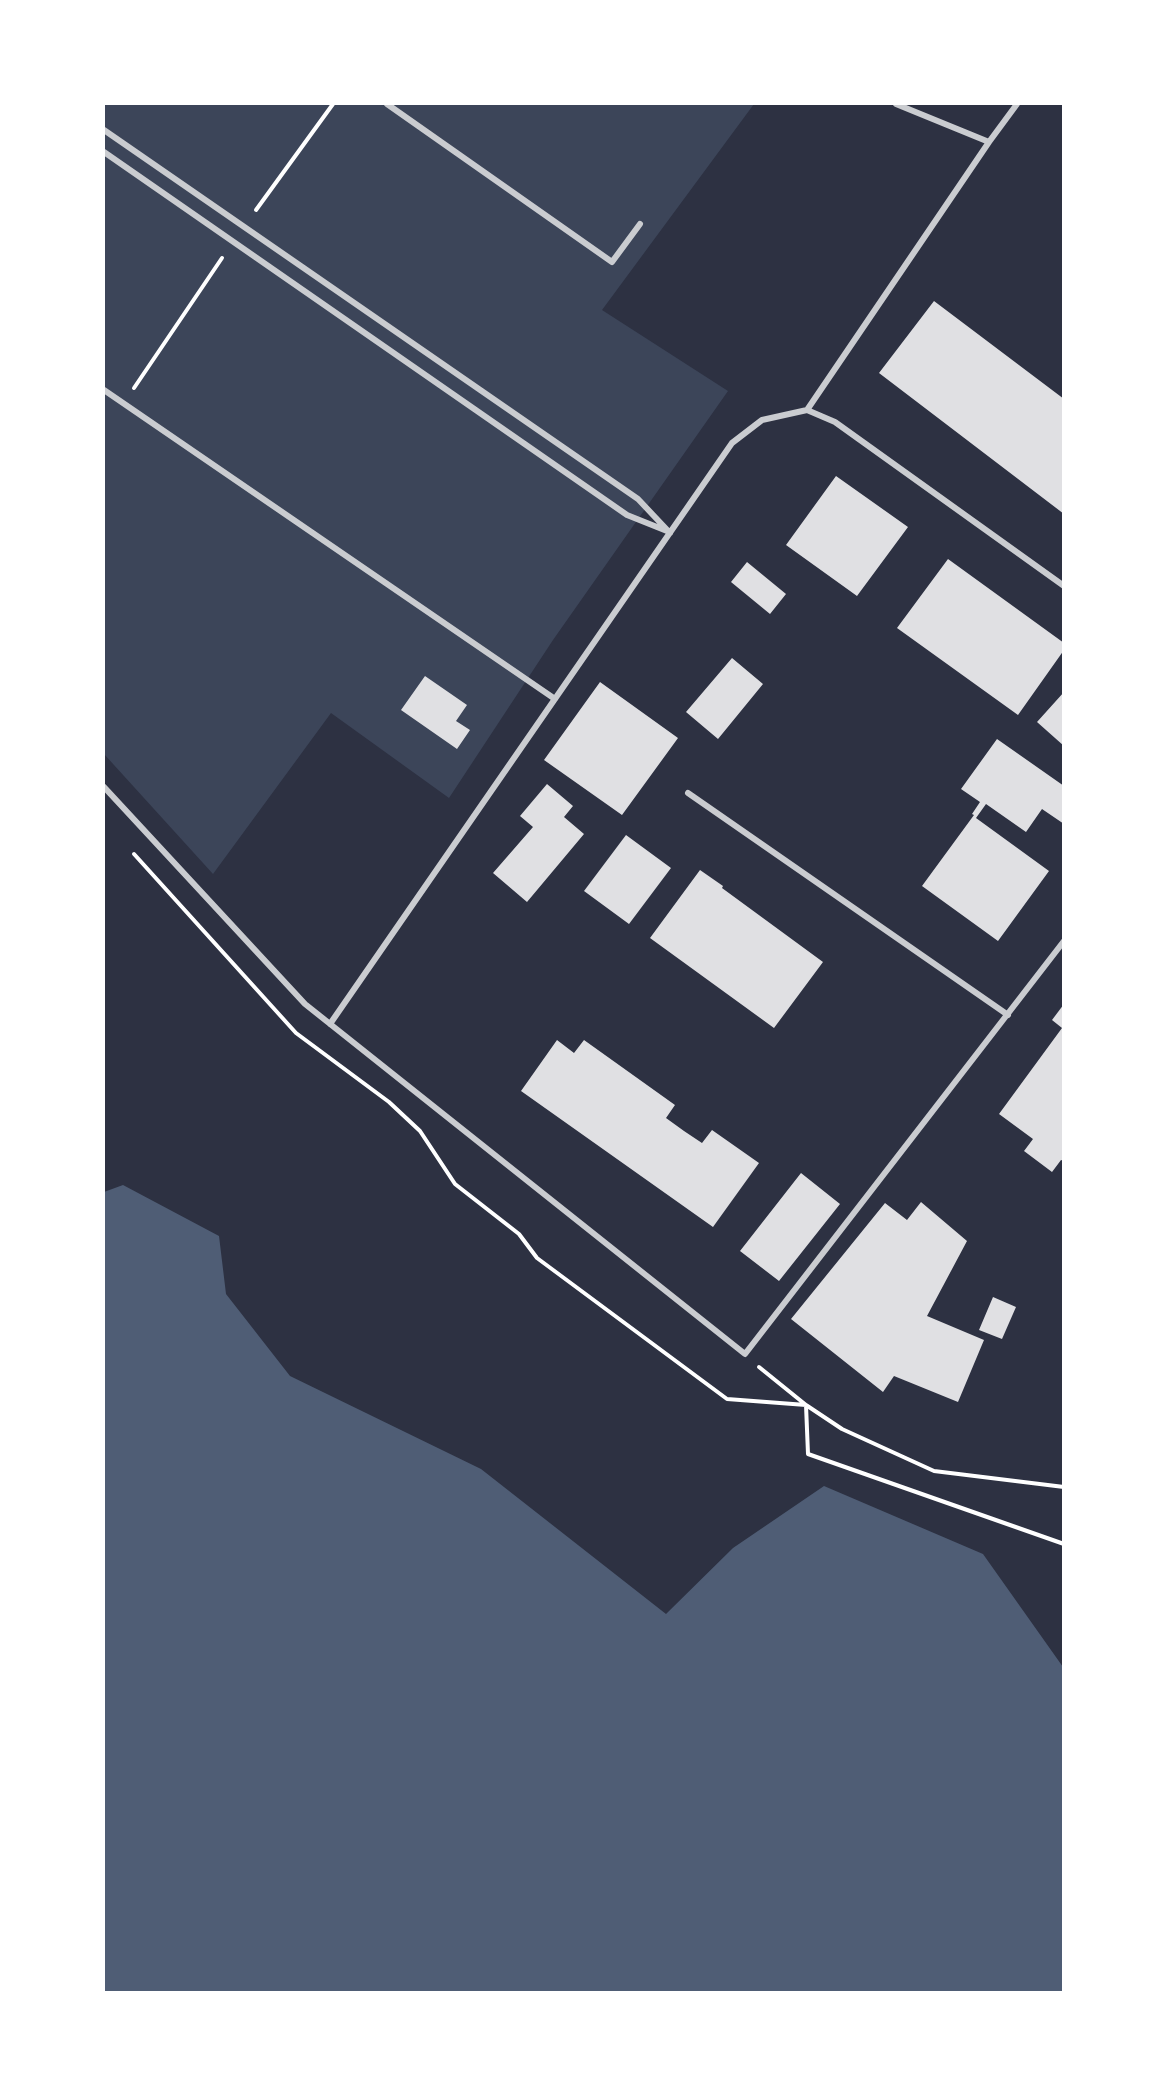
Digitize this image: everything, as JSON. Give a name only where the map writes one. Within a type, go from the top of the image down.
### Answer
[{"type":"street","points":[[387,104],[612,262],[640,224]]},
{"type":"street","points":[[896,104],[989,142]]},
{"type":"street","points":[[807,410],[1017,104]]},
{"type":"street","points":[[104,130],[638,499],[670,533]]},
{"type":"street","points":[[104,152],[627,515],[670,533]]},
{"type":"street","points":[[104,390],[555,699]]},
{"type":"street","points":[[330,1024],[732,443],[762,420],[807,410],[835,422],[1064,586]]},
{"type":"street","points":[[104,787],[305,1004],[745,1354],[1064,941]]},
{"type":"street","points":[[688,793],[1008,1015]]},
{"type":"path","points":[[128,847],[296,1033],[389,1102],[412,1123],[420,1131],[455,1184],[519,1234],[537,1258],[726,1399],[806,1406]]},
{"type":"path","points":[[745,1354],[806,1406],[842,1429],[934,1471],[1064,1487]]},
{"type":"path","points":[[806,1406],[808,1455],[1064,1544]]},
{"type":"shaded area","points":[[104,104],[754,104],[602,310],[728,391],[553,640],[449,798],[331,713],[213,874],[104,754]]},
{"type":"shaded area","points":[[123,1185],[219,1236],[226,1294],[290,1376],[481,1469],[666,1614],[733,1548],[824,1486],[983,1554],[1063,1667],[1063,1992],[104,1992],[104,1192]]},
{"type":"building","points":[[934,301],[1064,399],[1064,514],[879,373]]},
{"type":"building","points":[[836,476],[908,527],[857,596],[786,545]]},
{"type":"building","points":[[948,559],[1064,643],[1064,650],[1018,715],[897,628]]},
{"type":"building","points":[[747,562],[786,594],[770,614],[731,582]]},
{"type":"building","points":[[732,658],[763,684],[718,739],[686,712]]},
{"type":"building","points":[[425,676],[467,705],[456,721],[470,730],[457,749],[401,710]]},
{"type":"building","points":[[600,682],[678,738],[622,815],[544,760]]},
{"type":"building","points":[[1064,692],[1064,746],[1037,722]]},
{"type":"building","points":[[997,739],[1064,786],[1064,824],[1042,809],[1026,832],[986,804],[976,818],[1049,871],[998,941],[922,886],[974,815],[972,814],[980,802],[961,789]]},
{"type":"building","points":[[547,784],[573,806],[564,817],[584,834],[527,902],[493,873],[533,827],[520,816]]},
{"type":"building","points":[[626,835],[671,868],[629,924],[584,891]]},
{"type":"building","points":[[700,870],[823,962],[774,1028],[650,938]]},
{"type":"building","points":[[1064,1004],[1064,1161],[1061,1160],[1052,1172],[1024,1151],[1033,1139],[999,1114],[1062,1028],[1052,1020]]},
{"type":"building","points":[[557,1040],[574,1053],[584,1040],[675,1105],[666,1118],[684,1131],[702,1143],[712,1130],[759,1163],[713,1227],[521,1091]]},
{"type":"building","points":[[801,1173],[840,1204],[779,1281],[740,1251]]},
{"type":"building","points":[[921,1202],[967,1241],[927,1316],[984,1340],[958,1402],[894,1376],[883,1392],[791,1319],[885,1203],[907,1220]]},
{"type":"building","points":[[993,1297],[1016,1307],[1002,1339],[979,1330]]}]
